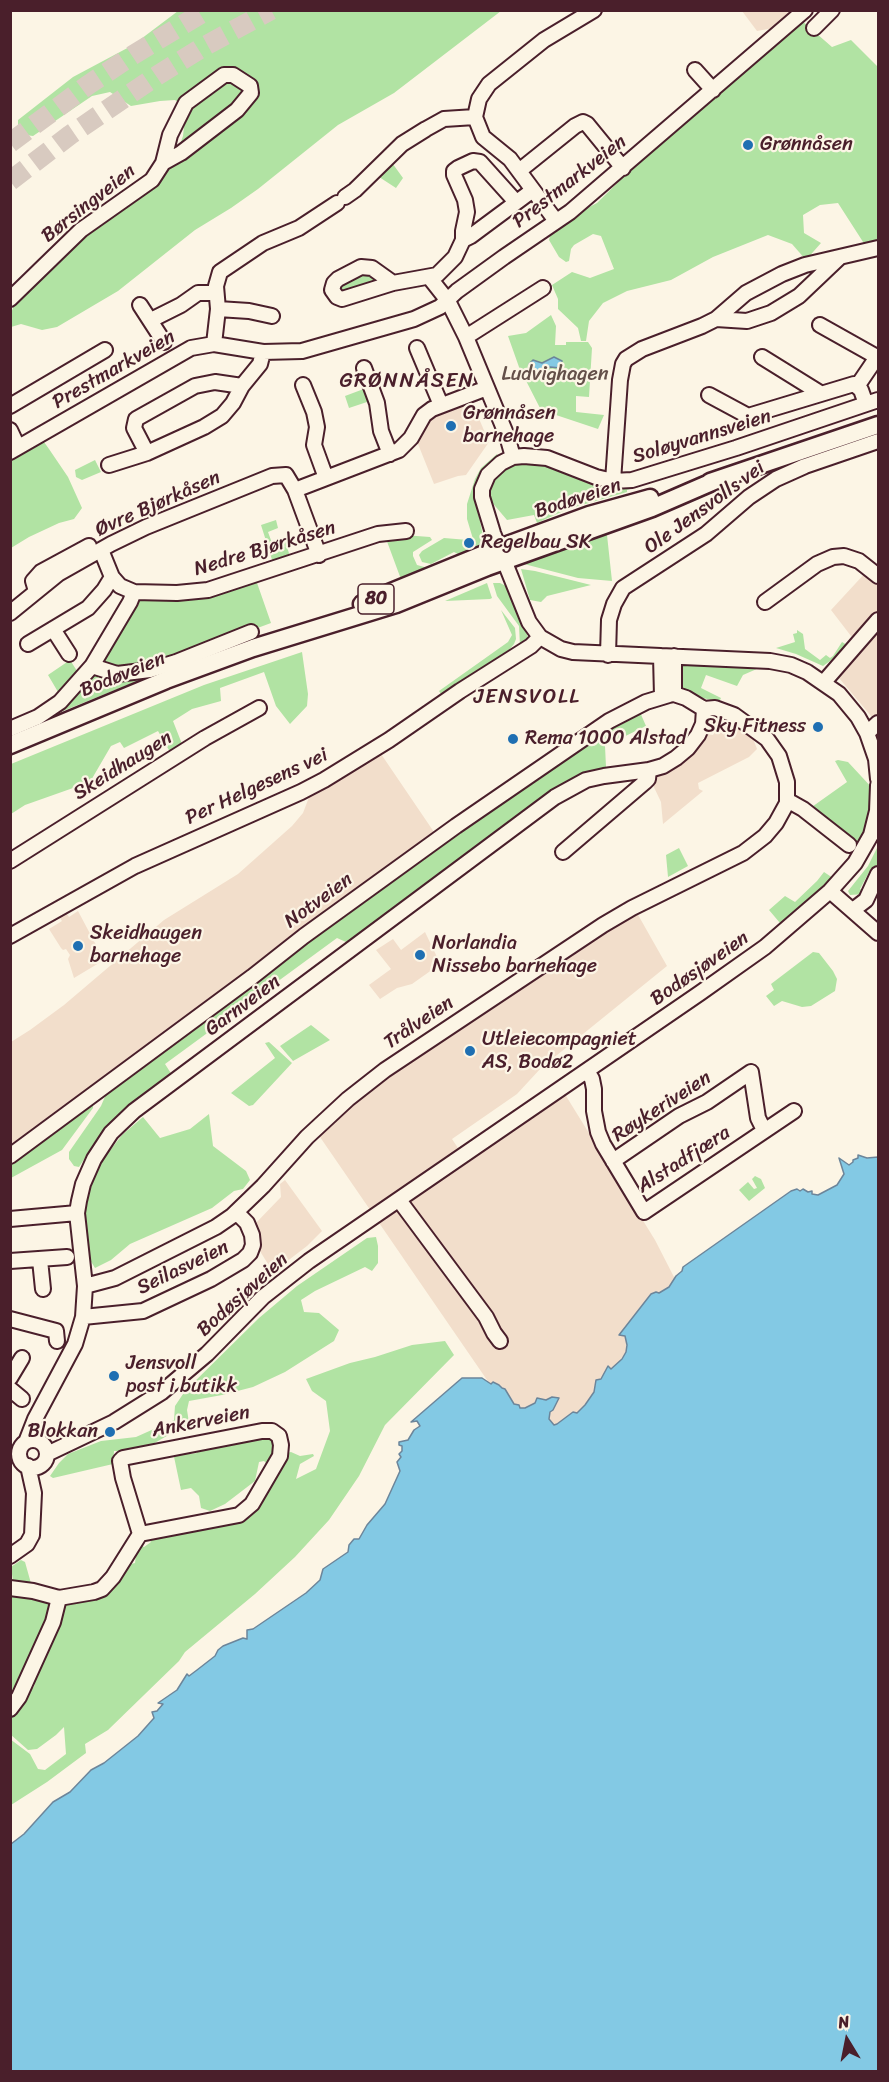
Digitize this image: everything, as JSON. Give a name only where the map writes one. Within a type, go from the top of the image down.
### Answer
[{"type":"main road","name":"Bodøveien","points":[[10,745],[166,680],[252,640],[396,604],[502,554],[652,508],[719,479],[879,425]]},
{"type":"street","points":[[556,221],[510,159],[483,137],[475,117],[478,99],[489,84],[544,40],[594,10]]},
{"type":"street","name":"Prestmarkveien","points":[[14,449],[180,353],[202,345],[214,344],[263,352],[290,353],[315,349],[414,319],[440,307],[457,291],[556,221],[622,168],[805,10]]},
{"type":"street","points":[[814,28],[832,10]]},
{"type":"street","points":[[695,70],[713,90]]},
{"type":"street","name":"Børsingveien","points":[[10,298],[81,230],[152,180],[163,163],[170,135],[186,103],[224,75],[233,75],[250,86],[251,93],[237,110],[182,153],[163,163]]},
{"type":"street","points":[[214,344],[218,309],[216,293],[220,272],[274,237],[299,228],[341,200],[355,190],[402,144],[436,123],[454,117],[475,117]]},
{"type":"street","points":[[519,171],[575,126],[583,123],[587,124],[622,168]]},
{"type":"street","points":[[393,283],[437,275],[450,264],[463,240],[467,212],[465,200],[454,175],[454,171],[458,168],[473,161],[480,162],[516,202]]},
{"type":"street","points":[[463,240],[533,190]]},
{"type":"street","points":[[613,481],[623,364],[633,354],[716,319],[746,293],[782,274],[879,248]]},
{"type":"street","points":[[716,319],[747,321],[760,318],[780,308],[799,296],[840,257]]},
{"type":"street","points":[[429,277],[448,301],[466,337],[507,436],[513,457],[501,463],[488,475],[482,489],[486,510],[502,554],[529,622],[540,637],[567,651],[608,655],[770,660],[790,665],[824,682],[848,704],[867,733],[876,759],[879,779]]},
{"type":"street","points":[[466,337],[543,288]]},
{"type":"street","points":[[151,320],[181,305],[198,293],[216,293]]},
{"type":"street","points":[[140,305],[164,342]]},
{"type":"street","points":[[218,309],[249,311],[272,316]]},
{"type":"street","points":[[820,325],[877,357],[858,386]]},
{"type":"street","points":[[417,348],[441,405]]},
{"type":"street","points":[[10,406],[105,350]]},
{"type":"street","points":[[109,465],[147,453],[214,422],[230,408],[242,386],[260,364],[263,352]]},
{"type":"street","points":[[762,357],[820,393]]},
{"type":"street","points":[[364,368],[377,403],[381,431],[390,454]]},
{"type":"street","points":[[147,453],[134,428],[136,419],[195,386],[215,382],[242,386]]},
{"type":"street","name":"Soløyvannsveien","points":[[513,457],[547,458],[596,477],[613,481],[632,480],[872,402],[858,386],[849,384],[748,416],[709,395]]},
{"type":"street","points":[[303,385],[314,412],[317,427],[314,445],[326,478]]},
{"type":"street","points":[[319,555],[295,490],[390,454],[404,446],[424,416],[441,405],[487,388]]},
{"type":"street","points":[[10,430],[14,449]]},
{"type":"street","name":"Ole Jensvolls vei","points":[[608,655],[608,633],[612,610],[623,588],[706,534],[749,497],[776,479],[805,466],[879,441]]},
{"type":"street","name":"Øvre Bjørkåsen","points":[[10,613],[58,574],[95,548],[272,476],[286,475],[295,490]]},
{"type":"street","name":"Nedre Bjørkåsen","points":[[134,592],[177,593],[208,590],[385,532],[406,531]]},
{"type":"street","points":[[10,729],[51,709],[68,694],[92,666],[115,630],[134,592],[120,586],[112,577],[95,548]]},
{"type":"street","points":[[765,602],[818,564],[833,557],[844,556],[860,561],[879,576]]},
{"type":"street","points":[[28,644],[88,608],[112,577]]},
{"type":"street","points":[[824,682],[879,620]]},
{"type":"street","points":[[53,629],[69,654]]},
{"type":"street","name":"Per Helgesens vei","points":[[10,936],[135,866],[324,780],[531,646],[540,637]]},
{"type":"street","points":[[92,666],[117,674],[150,670],[252,640]]},
{"type":"street","points":[[667,656],[668,695],[697,703],[704,709],[715,708],[734,715],[767,739],[779,756],[784,770],[787,800],[803,809],[849,845]]},
{"type":"street","name":"Notveien","points":[[10,1156],[304,936],[456,826],[609,721],[646,702],[668,695]]},
{"type":"street","name":"Skeidhaugen","points":[[10,861],[189,748],[259,708]]},
{"type":"street","name":"Garnveien","points":[[24,1459],[41,1406],[75,1344],[83,1317],[85,1286],[77,1213],[83,1184],[94,1159],[111,1133],[135,1112],[571,787],[586,780],[649,770],[670,762],[688,748],[703,724],[704,709]]},
{"type":"street","points":[[867,733],[879,723]]},
{"type":"street","name":"Garnveien","points":[[563,852],[645,782],[648,779],[649,770]]},
{"type":"street","name":"Bodøsjøveien","points":[[10,1470],[24,1459],[34,1440],[44,1447],[82,1437],[114,1422],[162,1392],[207,1354],[263,1298],[285,1280],[744,963],[830,891],[855,863],[871,835],[877,811],[879,785]]},
{"type":"street","name":"Trålveien","points":[[85,1286],[115,1278],[216,1227],[236,1212],[263,1186],[307,1137],[348,1099],[385,1070],[603,925],[754,846],[776,823],[787,800]]},
{"type":"street","points":[[853,910],[866,900],[878,875]]},
{"type":"street","points":[[830,891],[879,933]]},
{"type":"street","name":"Røykeriveien","points":[[587,1071],[594,1089],[594,1111],[598,1132],[613,1161],[679,1116],[707,1102],[751,1072],[758,1119],[764,1130]]},
{"type":"street","name":"Alstadfjæra","points":[[613,1161],[644,1212],[794,1111]]},
{"type":"street","points":[[399,1200],[486,1317],[500,1341]]},
{"type":"street","name":"Seilasveien","points":[[83,1317],[143,1311],[211,1279],[243,1260],[250,1253],[253,1245],[252,1235],[247,1223],[236,1212]]},
{"type":"street","points":[[10,1219],[77,1213]]},
{"type":"street","points":[[10,1262],[67,1257]]},
{"type":"street","points":[[40,1260],[43,1289]]},
{"type":"street","points":[[10,1319],[56,1331],[57,1341]]},
{"type":"street","points":[[10,1378],[22,1358]]},
{"type":"street","points":[[10,1389],[22,1399]]},
{"type":"street","points":[[41,1406],[44,1447]]},
{"type":"street","name":"Ankerveien","points":[[262,1431],[272,1431],[279,1436],[280,1456],[252,1504],[239,1515],[140,1534],[123,1478],[120,1461],[123,1458],[262,1431]]},
{"type":"street","name":"Bodøsjøveien","points":[[24,1459],[45,1462],[44,1447]]},
{"type":"street","points":[[10,1556],[27,1544],[32,1535],[34,1493],[24,1459]]},
{"type":"street","points":[[10,1588],[58,1598],[70,1598],[102,1589],[120,1568],[140,1534]]},
{"type":"street","points":[[10,1709],[19,1697],[53,1622],[58,1598]]},
{"type":"shaded area","points":[[742,11],[796,11],[773,28],[757,31]]},
{"type":"shaded area","points":[[471,400],[489,442],[466,475],[434,484],[416,439],[426,424],[436,415]]},
{"type":"shaded area","points":[[867,571],[878,581],[878,729],[871,716],[839,678],[839,673],[861,649],[831,610]]},
{"type":"shaded area","points":[[731,724],[752,736],[757,749],[749,757],[698,783],[699,789],[703,791],[663,824],[661,802],[651,781],[704,742],[708,734],[713,735],[717,728]]},
{"type":"shaded area","points":[[379,751],[436,835],[11,1151],[11,1042],[64,1005],[164,920],[238,874],[292,826],[303,813],[311,792]]},
{"type":"shaded area","name":"Skeidhaugen barnehage","points":[[65,911],[69,917],[78,911],[104,960],[74,978],[68,959],[70,955],[66,949],[61,948],[49,929],[62,921],[58,915]]},
{"type":"shaded area","points":[[637,913],[667,966],[541,1068],[517,1094],[452,1139],[458,1148],[558,1083],[655,1240],[675,1279],[669,1287],[650,1297],[625,1326],[622,1333],[626,1338],[626,1352],[615,1367],[610,1369],[608,1366],[585,1405],[577,1413],[554,1425],[549,1419],[550,1412],[559,1399],[535,1400],[535,1403],[525,1408],[519,1408],[505,1389],[487,1380],[320,1137],[325,1126],[388,1070],[612,923]]},
{"type":"shaded area","points":[[425,932],[438,959],[436,967],[412,984],[397,988],[380,999],[369,985],[391,969],[376,950],[393,939],[401,950]]},
{"type":"shaded area","points":[[285,1180],[322,1231],[307,1246],[273,1272],[258,1248],[253,1226],[281,1197],[280,1184]]},
{"type":"green space","points":[[178,11],[501,11],[394,93],[338,125],[258,189],[195,230],[118,291],[57,327],[42,330],[21,324],[11,327],[11,313],[17,298],[82,233],[156,180],[177,161],[185,118],[183,106],[175,100],[131,106],[110,92],[92,96],[33,136],[18,134],[18,120],[73,77],[133,45]]},
{"type":"green space","points":[[801,20],[832,47],[851,40],[878,67],[878,242],[865,245],[838,203],[820,205],[803,215],[804,233],[821,243],[806,260],[792,244],[768,235],[713,257],[671,280],[627,291],[603,303],[589,321],[586,341],[581,341],[578,328],[558,309],[558,299],[552,285],[572,272],[590,278],[614,269],[601,236],[593,234],[574,245],[569,261],[566,262],[559,257],[549,240],[551,231],[597,203],[655,146]]},
{"type":"green space","points":[[390,160],[403,178],[396,188],[376,175]]},
{"type":"green space","points":[[367,272],[382,281],[343,293],[341,291],[341,288],[358,274]]},
{"type":"green space","name":"Ludvighagen","points":[[551,315],[556,326],[555,345],[566,345],[566,342],[588,342],[592,348],[589,397],[576,396],[576,412],[604,415],[598,429],[541,410],[519,367],[508,336],[526,333]]},
{"type":"green space","points":[[369,387],[373,400],[349,408],[345,396]]},
{"type":"green space","points":[[37,441],[44,442],[68,477],[82,508],[74,519],[59,523],[11,548],[11,456]]},
{"type":"green space","points":[[497,454],[498,458],[490,463],[479,477],[477,484],[475,496],[484,541],[476,549],[467,519],[467,504],[481,468]]},
{"type":"green space","points":[[95,460],[101,472],[82,480],[76,477],[75,470]]},
{"type":"green space","points":[[523,462],[535,462],[633,483],[634,488],[568,509],[537,523],[534,515],[507,520],[490,500],[490,487],[500,471]]},
{"type":"green space","points":[[276,520],[278,528],[268,532],[272,543],[285,540],[291,560],[274,566],[261,525]]},
{"type":"green space","points":[[390,534],[430,537],[432,540],[413,552],[417,565],[428,568],[402,582],[385,536]]},
{"type":"green space","points":[[607,535],[612,581],[578,578],[524,564],[526,560],[571,543]]},
{"type":"green space","points":[[444,538],[468,540],[473,550],[458,554],[454,552],[431,564],[422,562],[419,555],[422,551]]},
{"type":"green space","points":[[521,569],[591,585],[547,596],[541,602],[530,600]]},
{"type":"green space","points":[[256,580],[271,623],[166,662],[122,671],[97,663],[135,596]]},
{"type":"green space","points":[[487,583],[492,598],[490,599],[445,601]]},
{"type":"green space","points":[[493,583],[500,583],[508,587],[528,638],[520,646],[519,626],[497,596]]},
{"type":"green space","points":[[501,610],[515,628],[514,644],[509,650],[441,694],[439,691],[508,642],[512,635]]},
{"type":"green space","points":[[797,630],[803,634],[805,649],[820,660],[826,655],[830,658],[833,656],[842,642],[847,645],[823,666],[776,648],[795,642],[793,634],[797,633]]},
{"type":"green space","points":[[302,652],[308,694],[307,706],[290,724],[276,706],[264,672],[220,688],[221,701],[192,709],[173,721],[182,744],[170,752],[158,731],[124,748],[120,742],[111,746],[90,782],[25,805],[11,814],[11,764],[204,685]]},
{"type":"green space","points":[[70,660],[79,674],[61,697],[48,675]]},
{"type":"green space","points":[[686,663],[739,667],[757,664],[759,668],[743,675],[737,686],[706,675],[701,688],[721,698],[719,702],[681,689],[680,669]]},
{"type":"green space","points":[[91,674],[150,676],[48,717]]},
{"type":"green space","points":[[639,710],[646,726],[605,746],[606,767],[582,773],[549,793],[352,940],[346,942],[337,938],[165,1064],[172,1075],[105,1128],[79,1167],[74,1166],[69,1159],[69,1152],[101,1106],[107,1092],[429,852],[573,751]]},
{"type":"green space","points":[[835,761],[848,762],[874,790],[868,831],[859,849],[809,809],[847,782]]},
{"type":"green space","points":[[878,846],[876,871],[869,872],[860,889],[866,891],[864,894],[850,895],[848,891],[868,866]]},
{"type":"green space","points":[[679,848],[688,866],[668,877],[666,855]]},
{"type":"green space","points":[[824,872],[833,878],[780,923],[769,910],[785,896],[795,902]]},
{"type":"green space","points":[[813,952],[819,953],[833,971],[837,979],[835,991],[811,1006],[802,1007],[782,1001],[774,1006],[766,996],[774,990],[771,984]]},
{"type":"green space","points":[[311,1025],[330,1040],[293,1061],[280,1046]]},
{"type":"green space","points":[[269,1042],[292,1063],[253,1105],[249,1106],[231,1093],[275,1058],[265,1043]]},
{"type":"green space","points":[[93,1103],[93,1108],[62,1150],[11,1178],[11,1162]]},
{"type":"green space","points":[[209,1114],[213,1146],[246,1171],[250,1180],[243,1189],[234,1191],[212,1208],[130,1244],[111,1260],[95,1268],[87,1255],[84,1208],[91,1183],[101,1162],[122,1135],[143,1117],[160,1138],[190,1129]]},
{"type":"green space","points":[[755,1176],[761,1179],[765,1188],[749,1201],[739,1190],[748,1182],[754,1189],[757,1188],[752,1179]]},
{"type":"green space","points":[[376,1237],[378,1263],[372,1271],[365,1267],[301,1300],[304,1312],[319,1313],[339,1330],[334,1341],[285,1372],[253,1387],[189,1401],[187,1410],[190,1429],[172,1433],[151,1445],[127,1451],[114,1451],[113,1464],[53,1478],[50,1476],[68,1454],[101,1441],[136,1437],[174,1420],[175,1406],[185,1391],[259,1318],[297,1286],[367,1238]]},
{"type":"green space","points":[[445,1341],[454,1355],[385,1425],[359,1476],[329,1520],[295,1557],[255,1594],[185,1652],[179,1661],[108,1730],[85,1744],[86,1753],[11,1805],[10,1739],[30,1754],[38,1769],[45,1770],[66,1754],[64,1727],[37,1749],[28,1750],[10,1734],[11,1714],[25,1691],[34,1687],[40,1658],[66,1602],[94,1599],[109,1592],[109,1587],[127,1565],[135,1563],[140,1545],[144,1547],[151,1542],[147,1536],[225,1521],[279,1471],[284,1463],[283,1454],[291,1452],[300,1456],[313,1454],[314,1456],[300,1464],[296,1479],[316,1469],[330,1431],[326,1401],[312,1391],[306,1379],[412,1345]]},
{"type":"green space","points":[[269,1433],[277,1444],[269,1466],[264,1461],[259,1462],[255,1481],[225,1504],[210,1511],[201,1508],[199,1496],[191,1488],[181,1490],[173,1452],[188,1449],[190,1454],[197,1453],[196,1447],[257,1439]]},
{"type":"green space","points":[[21,1560],[25,1562],[32,1587],[17,1585],[13,1581],[11,1567]]},
{"type":"green space","points":[[11,1592],[49,1600],[53,1610],[11,1706]]},
{"type":"water","points":[[554,357],[562,361],[560,368],[550,367],[535,374],[530,371],[529,364],[533,360],[542,363]]},
{"type":"water","points":[[858,1155],[867,1158],[878,1157],[878,2071],[11,2071],[11,1844],[24,1834],[53,1802],[70,1792],[91,1770],[104,1763],[138,1736],[154,1718],[152,1712],[157,1711],[163,1704],[158,1703],[177,1690],[187,1674],[189,1676],[215,1656],[223,1646],[243,1638],[247,1639],[247,1630],[253,1629],[306,1593],[320,1580],[323,1569],[348,1552],[349,1545],[354,1539],[359,1539],[367,1525],[385,1504],[400,1471],[397,1462],[401,1457],[399,1454],[402,1446],[399,1442],[408,1440],[414,1430],[420,1426],[417,1421],[411,1422],[462,1378],[482,1378],[491,1384],[493,1382],[499,1385],[520,1408],[535,1403],[537,1398],[546,1400],[552,1397],[559,1398],[550,1412],[549,1419],[554,1425],[573,1412],[577,1413],[594,1392],[596,1380],[601,1379],[608,1366],[611,1369],[622,1359],[627,1345],[625,1336],[619,1335],[651,1294],[659,1293],[669,1287],[683,1267],[791,1191],[803,1189],[818,1195],[837,1185],[844,1174],[839,1158],[849,1165],[858,1158]]},
{"type":"tunnel","points":[[10,143],[88,85],[207,10]]},
{"type":"tunnel","points":[[10,181],[70,135],[158,75],[203,47],[271,10]]},
{"type":"place","name":"Grønnåsen","points":[[748,145]]},
{"type":"place","name":"Grønnåsen barnehage","points":[[451,426]]},
{"type":"place","name":"Regelbau SK","points":[[469,543]]},
{"type":"place","name":"Sky Fitness","points":[[818,727]]},
{"type":"place","name":"Rema 1000 Alstad","points":[[513,739]]},
{"type":"place","name":"Skeidhaugen barnehage","points":[[78,946]]},
{"type":"place","name":"Norlandia Nissebo barnehage","points":[[420,955]]},
{"type":"place","name":"Utleiecompagniet AS, Bodø2","points":[[470,1051]]},
{"type":"place","name":"Jensvoll post i butikk","points":[[114,1376]]},
{"type":"place","name":"Blokkan","points":[[110,1432]]},
{"type":"district","name":"GRØNNÅSEN","points":[[407,382]]},
{"type":"district","name":"JENSVOLL","points":[[527,698]]}]
